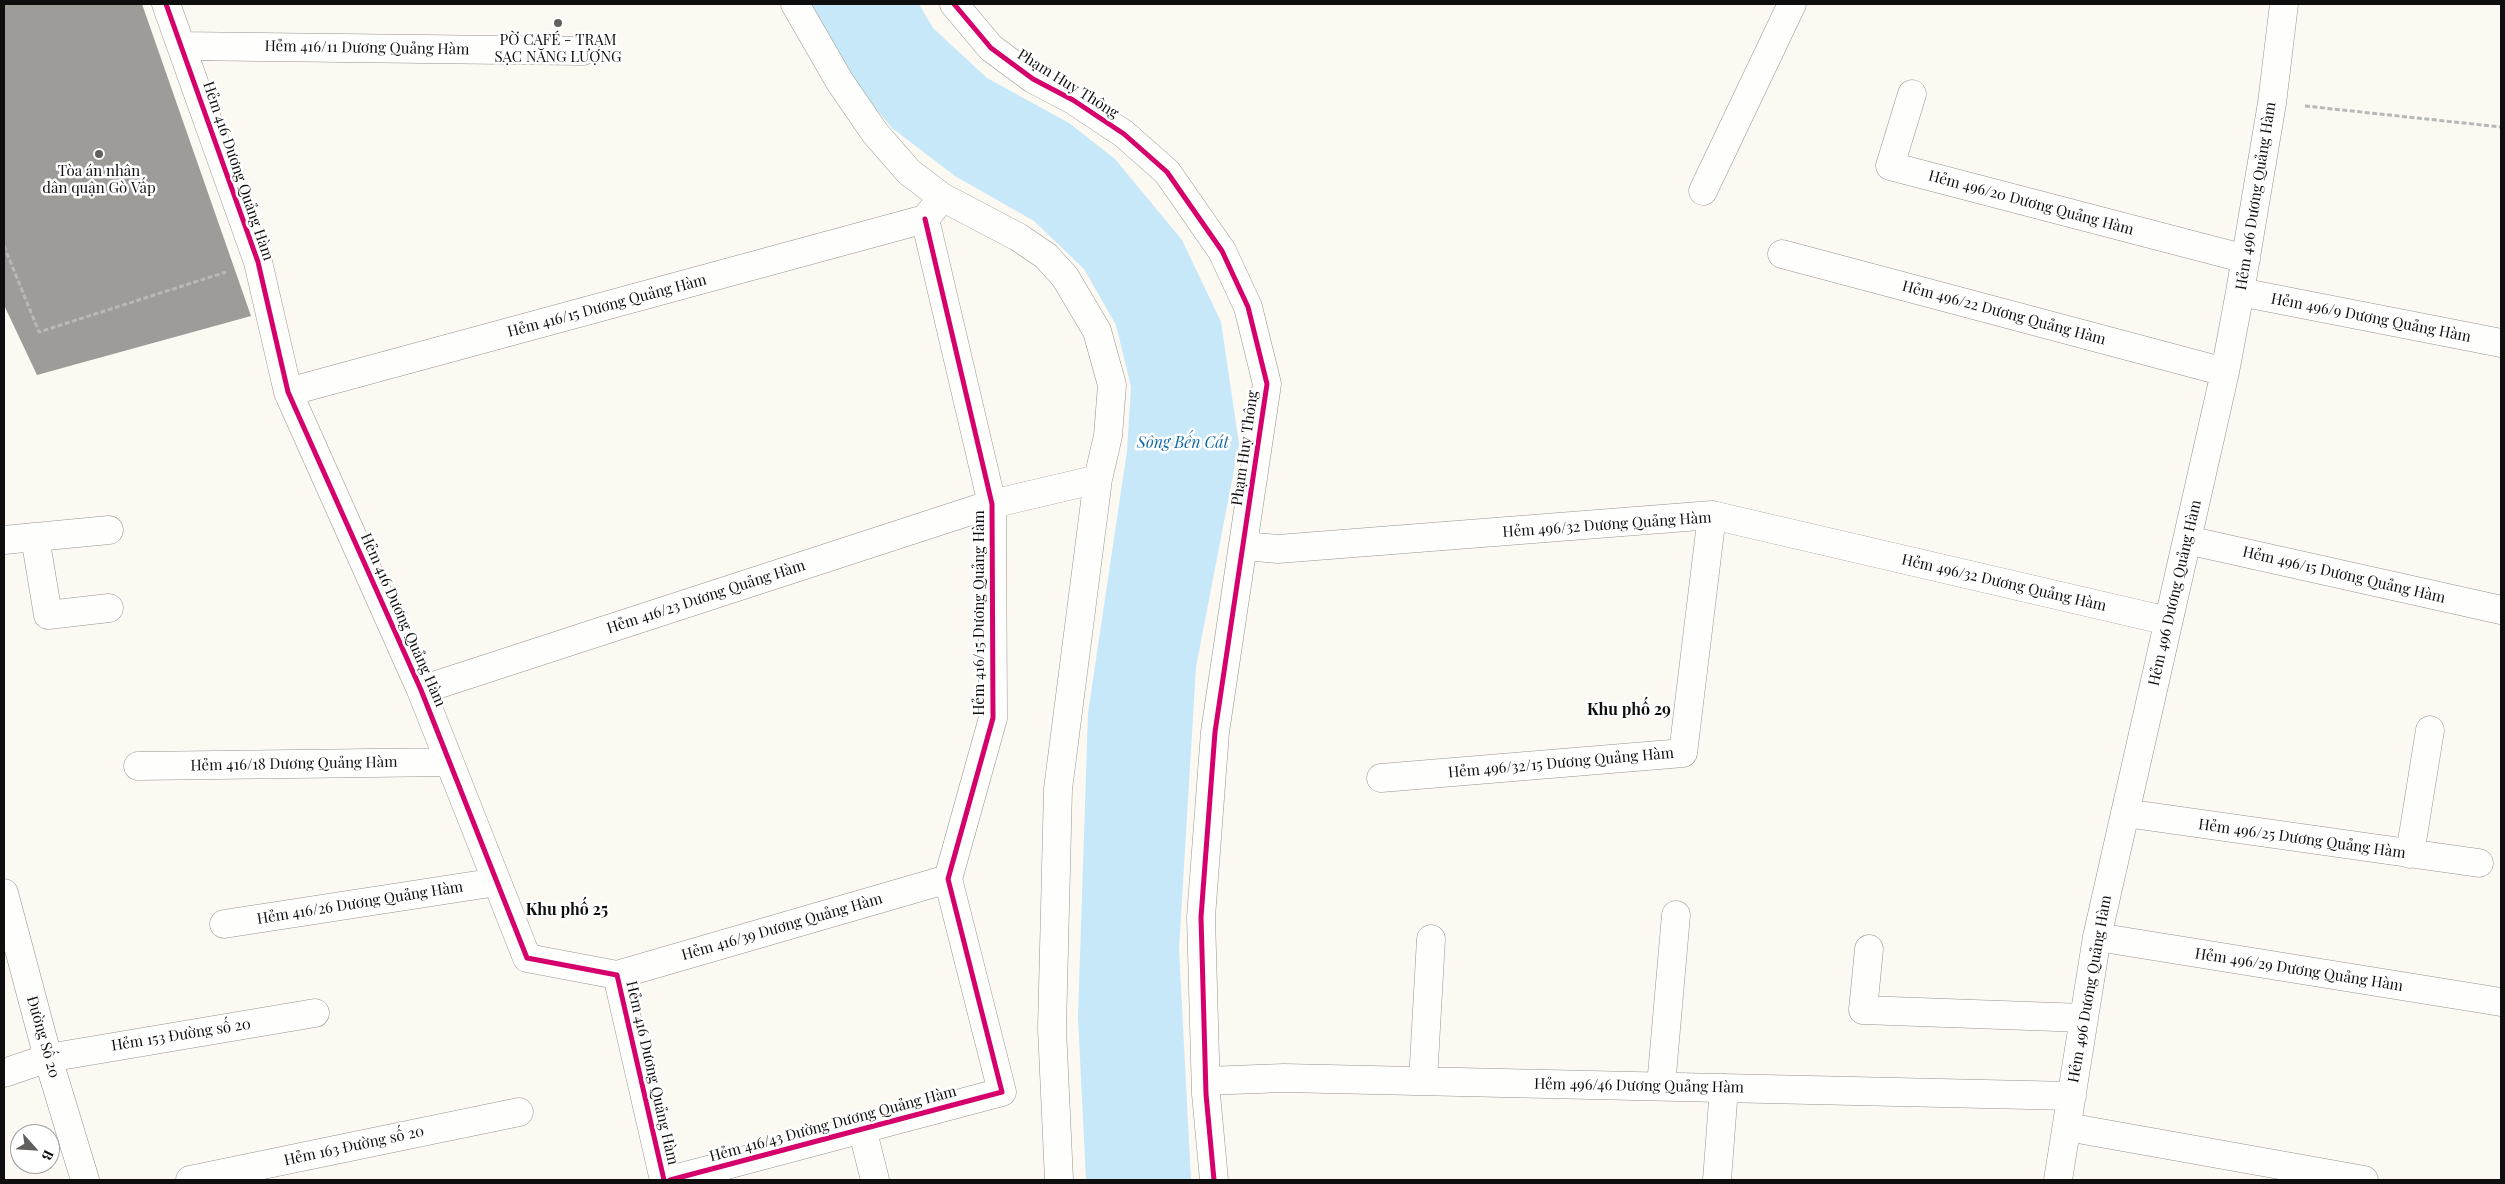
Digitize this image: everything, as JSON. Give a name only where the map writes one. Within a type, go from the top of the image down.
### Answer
[{"type":"street","name":"Hẻm 416 Dương Quảng Hàm","points":[[166,4],[258,262],[288,392],[421,690],[527,958],[617,975],[664,1180]]},
{"type":"street","points":[[795,4],[835,75],[875,133],[909,172],[942,196],[1018,237],[1046,256],[1065,277],[1097,331],[1112,385],[1108,436],[1098,479],[1058,789],[1052,1028],[1059,1180]]},
{"type":"street","name":"Phạm Huy Thông","points":[[954,4],[991,48],[1033,79],[1073,100],[1124,134],[1167,172],[1222,252],[1248,308],[1267,384],[1215,732],[1201,907],[1206,1081],[1214,1180]]},
{"type":"street","points":[[1703,191],[1792,4]]},
{"type":"street","name":"Hẻm 496 Dương Quảng Hàm","points":[[2058,1180],[2097,937],[2225,372],[2272,103],[2284,4]]},
{"type":"street","name":"Hẻm 416/11 Dương Quảng Hàm","points":[[181,46],[583,51]]},
{"type":"street","name":"Hẻm 496/20 Dương Quảng Hàm","points":[[1912,94],[1890,166],[2246,259]]},
{"type":"street","points":[[925,219],[942,196]]},
{"type":"street","name":"Hẻm 416/15 Dương Quảng Hàm","points":[[288,392],[925,219],[992,504],[993,718],[948,879],[1002,1092]]},
{"type":"street","name":"Hẻm 496/22 Dương Quảng Hàm","points":[[1782,254],[2225,372]]},
{"type":"street","name":"Hẻm 496/9 Dương Quảng Hàm","points":[[2240,292],[2501,343]]},
{"type":"street","name":"Hẻm 416/23 Dương Quảng Hàm","points":[[421,690],[992,504],[1098,479]]},
{"type":"street","name":"Hẻm 496/32 Dương Quảng Hàm","points":[[1244,546],[1278,549],[1712,515],[2168,621]]},
{"type":"street","name":"Hẻm 496/32/15 Dương Quảng Hàm","points":[[1381,778],[1683,753],[1712,515]]},
{"type":"street","points":[[4,540],[109,530]]},
{"type":"street","points":[[35,537],[48,616],[109,608]]},
{"type":"street","name":"Hẻm 496/15 Dương Quảng Hàm","points":[[2187,540],[2501,610]]},
{"type":"street","points":[[2410,854],[2430,730]]},
{"type":"street","name":"Hẻm 416/18 Dương Quảng Hàm","points":[[138,766],[450,762]]},
{"type":"street","name":"Hẻm 496/25 Dương Quảng Hàm","points":[[2124,813],[2479,863]]},
{"type":"street","name":"Hẻm 416/39 Dương Quảng Hàm","points":[[617,975],[948,879]]},
{"type":"street","name":"Hẻm 416/26 Dương Quảng Hàm","points":[[224,924],[497,882]]},
{"type":"street","name":"Đường Số 20","points":[[4,893],[48,1058],[85,1180]]},
{"type":"street","points":[[1661,1086],[1676,915]]},
{"type":"street","name":"Hẻm 496/29 Dương Quảng Hàm","points":[[2097,937],[2501,1002]]},
{"type":"street","points":[[1423,1081],[1431,939]]},
{"type":"street","points":[[1869,949],[1863,1010],[2084,1018]]},
{"type":"street","name":"Hẻm 153 Đường số 20","points":[[4,1073],[48,1058],[315,1013]]},
{"type":"street","name":"Hẻm 496/46 Dương Quảng Hàm","points":[[1206,1081],[1284,1078],[2072,1096]]},
{"type":"street","points":[[1717,1180],[1724,1088]]},
{"type":"street","name":"Hẻm 416/43 Đường Dương Quảng Hàm","points":[[670,1180],[1002,1092]]},
{"type":"street","name":"Hẻm 163 Đường số 20","points":[[190,1180],[519,1112]]},
{"type":"street","points":[[2067,1127],[2364,1180]]},
{"type":"street","points":[[862,1128],[875,1180]]},
{"type":"path","points":[[2272,103],[2501,127]]},
{"type":"path","points":[[4,246],[39,332],[258,262]]},
{"type":"water","name":"Sông Bến Cát","points":[[806,4],[919,4],[933,28],[987,78],[1069,123],[1115,159],[1182,240],[1221,322],[1239,444],[1196,667],[1179,949],[1191,1180],[1086,1180],[1078,1017],[1088,713],[1127,451],[1131,387],[1116,325],[1084,269],[1034,221],[955,176],[892,128],[843,69]]},
{"type":"building","name":"Tòa án nhân dân quận Gò Vấp","points":[[4,4],[142,4],[251,316],[37,375],[4,305]]},
{"type":"cycle path","points":[[166,4],[258,262],[288,392],[421,690],[527,958],[617,975],[664,1180]]},
{"type":"cycle path","points":[[954,4],[991,48],[1033,79],[1073,100],[1124,134],[1167,172],[1222,251],[1248,307],[1267,384],[1215,732],[1201,917],[1206,1094],[1214,1180]]},
{"type":"cycle path","points":[[670,1180],[1002,1092],[948,879],[993,718],[992,504],[925,219]]},
{"type":"place","name":"PỜ CAFÉ - TRẠM SẠC NĂNG LƯỢNG","points":[[558,23]]},
{"type":"place","name":"Tòa án nhân dân quận Gò Vấp","points":[[99,154]]},
{"type":"district","name":"Khu phố 29","points":[[1629,710]]},
{"type":"district","name":"Khu phố 25","points":[[567,910]]}]
